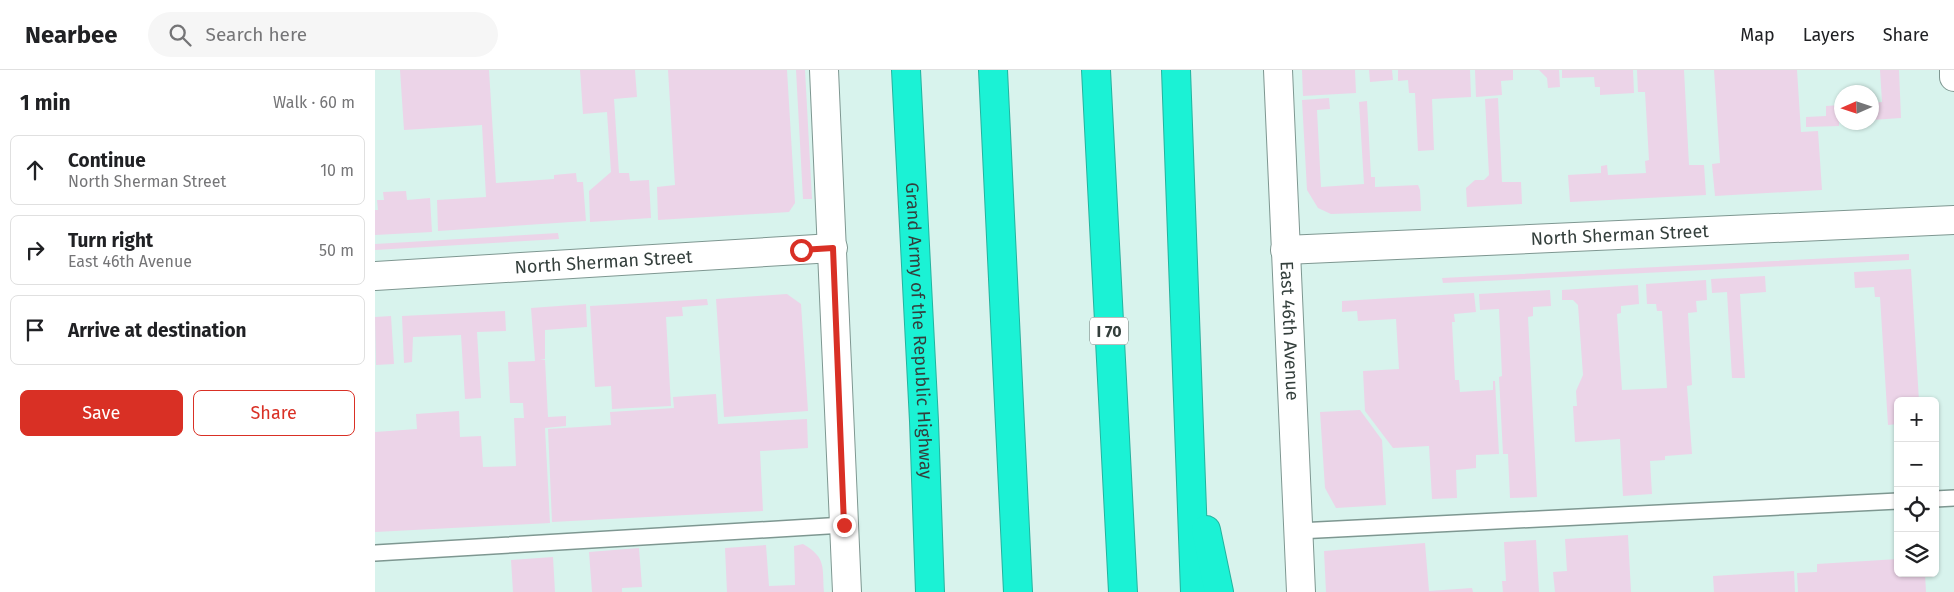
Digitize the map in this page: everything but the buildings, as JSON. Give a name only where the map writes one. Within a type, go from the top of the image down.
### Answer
[{"type":"highway","name":"Grand Army of the Republic Highway","points":[[905,70],[924,422],[930,592]]},
{"type":"highway","points":[[993,70],[1018,592]]},
{"type":"highway","name":"I 70","points":[[1096,70],[1123,592]]},
{"type":"highway","points":[[1176,70],[1195,592]]},
{"type":"highway","points":[[914,592],[924,422]]},
{"type":"highway","points":[[1191,461],[1219,592]]},
{"type":"street","points":[[824,70],[847,592]]},
{"type":"street","name":"East 46th Avenue","points":[[1278,70],[1301,592]]},
{"type":"street","points":[[1954,70],[1954,77]]},
{"type":"street","name":"North Sherman Street","points":[[1285,250],[1954,220]]},
{"type":"street","name":"North Sherman Street","points":[[375,276],[833,248]]},
{"type":"lane","points":[[1939,499],[1954,498]]},
{"type":"lane","points":[[1298,531],[1894,501]]},
{"type":"lane","points":[[375,553],[844,525]]},
{"type":"shaded area","points":[[400,70],[489,70],[496,183],[554,179],[554,175],[576,173],[577,182],[583,182],[586,221],[438,231],[437,200],[486,197],[482,125],[404,130]]},
{"type":"shaded area","points":[[580,70],[635,70],[637,97],[614,99],[619,173],[629,173],[630,181],[649,180],[651,218],[590,222],[589,191],[611,172],[607,112],[583,114]]},
{"type":"shaded area","points":[[668,70],[787,70],[795,203],[789,212],[658,220],[657,187],[675,185]]},
{"type":"shaded area","points":[[796,70],[805,70],[812,199],[803,199]]},
{"type":"shaded area","points":[[1302,70],[1355,70],[1356,93],[1303,96]]},
{"type":"shaded area","points":[[1369,70],[1392,70],[1393,80],[1370,82]]},
{"type":"shaded area","points":[[1398,70],[1470,70],[1471,97],[1432,99],[1434,150],[1418,151],[1415,93],[1409,93],[1408,80],[1398,81]]},
{"type":"shaded area","points":[[1475,70],[1513,70],[1513,80],[1501,81],[1502,95],[1476,97]]},
{"type":"shaded area","points":[[1539,70],[1559,70],[1560,87],[1548,88],[1547,78]]},
{"type":"shaded area","points":[[1562,70],[1633,70],[1634,93],[1600,95],[1600,87],[1595,87],[1594,77],[1562,78]]},
{"type":"shaded area","points":[[1637,70],[1684,70],[1689,165],[1704,165],[1706,195],[1570,202],[1568,175],[1601,173],[1601,166],[1607,165],[1608,175],[1646,173],[1645,161],[1649,160],[1645,92],[1638,92]]},
{"type":"shaded area","points":[[1714,70],[1797,70],[1801,132],[1818,131],[1822,190],[1715,196],[1712,164],[1720,163]]},
{"type":"shaded area","points":[[1880,70],[1899,70],[1901,118],[1879,120],[1879,102],[1882,102]]},
{"type":"shaded area","points":[[1329,98],[1330,109],[1317,110],[1321,187],[1364,184],[1359,102],[1367,101],[1371,177],[1375,177],[1375,187],[1418,185],[1421,211],[1331,214],[1318,208],[1307,190],[1302,100]]},
{"type":"shaded area","points":[[1498,98],[1502,182],[1521,182],[1522,204],[1467,207],[1466,188],[1475,180],[1484,180],[1489,175],[1485,99]]},
{"type":"shaded area","points":[[1834,105],[1834,126],[1806,127],[1806,117],[1826,116],[1826,106]]},
{"type":"shaded area","points":[[406,191],[407,200],[430,198],[432,232],[375,235],[375,210],[378,210],[377,200],[384,200],[383,192]]},
{"type":"shaded area","points":[[558,233],[559,239],[375,250],[375,244]]},
{"type":"shaded area","points":[[1909,254],[1909,260],[1443,283],[1442,278]]},
{"type":"shaded area","points":[[1911,269],[1919,397],[1894,397],[1894,424],[1888,425],[1880,297],[1875,297],[1874,287],[1855,288],[1854,272]]},
{"type":"shaded area","points":[[1765,276],[1766,292],[1740,294],[1745,378],[1732,378],[1727,292],[1712,293],[1711,279]]},
{"type":"shaded area","points":[[1706,280],[1707,300],[1696,301],[1697,312],[1688,313],[1692,385],[1687,386],[1692,454],[1665,456],[1665,460],[1650,461],[1652,494],[1623,496],[1620,439],[1575,442],[1573,406],[1577,406],[1576,391],[1583,375],[1578,305],[1573,300],[1562,300],[1562,290],[1638,285],[1639,304],[1621,306],[1621,313],[1617,314],[1622,390],[1667,388],[1662,311],[1657,311],[1656,304],[1647,304],[1646,284]]},
{"type":"shaded area","points":[[1550,290],[1551,306],[1533,307],[1533,316],[1528,317],[1537,497],[1510,498],[1508,454],[1503,454],[1499,377],[1502,376],[1499,309],[1480,310],[1479,294]]},
{"type":"shaded area","points":[[1474,293],[1476,312],[1454,314],[1455,322],[1452,322],[1455,380],[1459,380],[1460,392],[1493,390],[1493,381],[1495,381],[1499,454],[1476,455],[1476,468],[1456,470],[1457,498],[1432,499],[1429,446],[1393,448],[1365,411],[1363,371],[1399,369],[1396,319],[1358,321],[1357,311],[1342,312],[1342,301]]},
{"type":"shaded area","points":[[787,294],[801,304],[808,411],[724,417],[716,299]]},
{"type":"shaded area","points":[[707,299],[708,305],[682,307],[683,316],[666,317],[671,406],[612,409],[611,386],[595,387],[590,306]]},
{"type":"shaded area","points":[[586,304],[587,327],[545,330],[545,359],[540,360],[545,360],[548,417],[566,416],[566,426],[545,428],[550,523],[375,532],[375,432],[417,429],[416,414],[459,411],[460,437],[481,436],[483,467],[516,466],[514,418],[524,418],[523,403],[510,403],[508,362],[535,361],[531,308]]},
{"type":"shaded area","points":[[505,311],[506,331],[477,332],[481,398],[465,399],[461,335],[413,337],[412,362],[404,363],[402,316]]},
{"type":"shaded area","points":[[391,316],[394,364],[376,365],[375,317]]},
{"type":"shaded area","points":[[716,394],[718,424],[807,419],[808,448],[760,451],[763,511],[552,522],[548,429],[611,425],[610,412],[674,408],[673,397]]},
{"type":"shaded area","points":[[1360,410],[1382,440],[1386,505],[1336,508],[1325,488],[1320,412]]},
{"type":"shaded area","points":[[1628,535],[1631,592],[1555,592],[1553,572],[1567,571],[1565,539]]},
{"type":"shaded area","points":[[1536,540],[1539,592],[1503,592],[1502,581],[1506,581],[1504,542]]},
{"type":"shaded area","points":[[1425,543],[1429,591],[1472,588],[1473,592],[1326,592],[1324,551]]},
{"type":"shaded area","points":[[803,544],[811,549],[820,559],[823,570],[824,592],[727,592],[725,548],[766,545],[769,586],[795,585],[794,546]]},
{"type":"shaded area","points":[[639,548],[642,587],[622,588],[622,592],[592,592],[589,552]]},
{"type":"shaded area","points":[[553,557],[555,592],[513,592],[511,560]]},
{"type":"shaded area","points":[[1894,559],[1894,577],[1925,577],[1926,592],[1798,592],[1797,573],[1817,572],[1817,564]]},
{"type":"shaded area","points":[[1794,571],[1795,592],[1714,592],[1713,576]]},
{"type":"route","points":[[801,250],[833,248],[844,525]]}]
